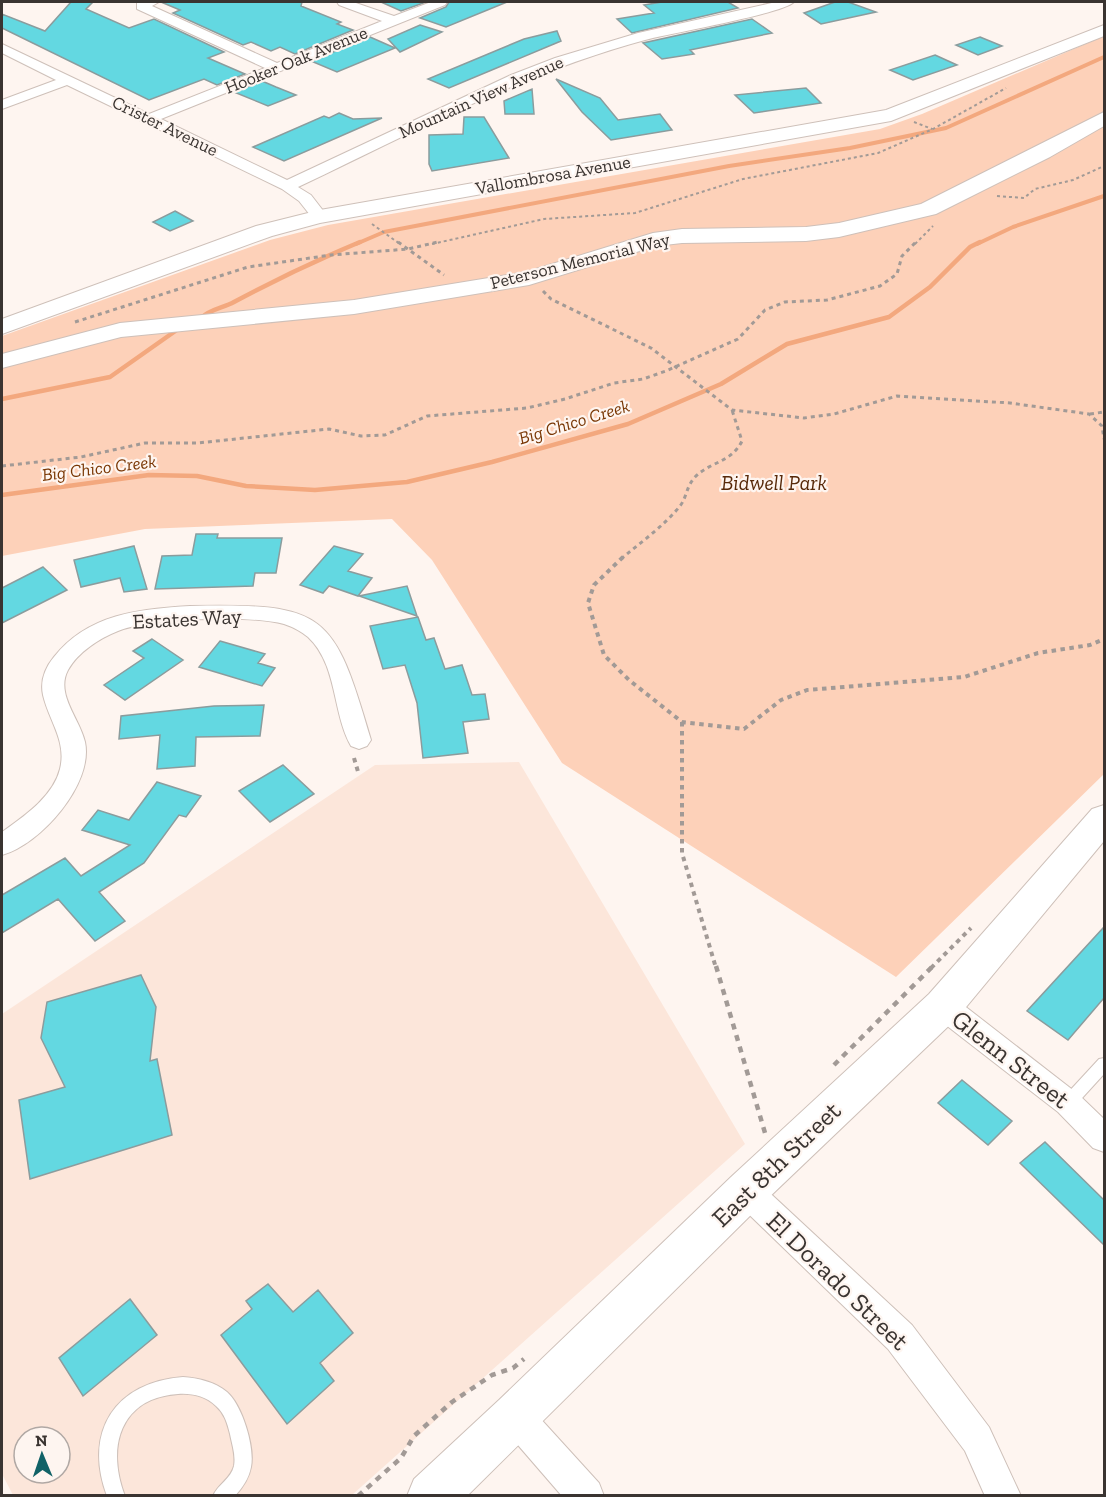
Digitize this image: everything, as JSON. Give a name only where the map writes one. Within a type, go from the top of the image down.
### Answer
[{"type":"street","points":[[153,2],[141,6],[277,68]]},
{"type":"street","points":[[343,2],[394,21]]},
{"type":"street","name":"Hooker Oak Avenue","points":[[151,118],[441,2]]},
{"type":"street","name":"Mountain View Avenue","points":[[287,186],[516,78],[560,61],[643,36],[788,2]]},
{"type":"street","name":"Vallombrosa Avenue","points":[[2,327],[264,231],[320,217],[891,115],[1104,30]]},
{"type":"street","name":"Crister Avenue","points":[[2,48],[151,118],[287,186],[305,198],[320,217]]},
{"type":"street","points":[[2,105],[68,80]]},
{"type":"street","name":"Peterson Memorial Way","points":[[2,361],[120,330],[354,307],[529,278],[653,240],[682,236],[806,234],[839,230],[928,209],[1104,118]]},
{"type":"street","name":"Estates Way","points":[[2,845],[40,815],[63,791],[72,776],[75,755],[71,737],[57,708],[52,685],[57,668],[68,654],[88,636],[112,624],[167,615],[274,615],[299,621],[318,634],[330,652],[359,740]]},
{"type":"street","name":"East 8th Street","points":[[431,1496],[516,1418],[746,1191],[944,1006],[1104,818]]},
{"type":"street","name":"Glenn Street","points":[[944,1006],[1068,1103],[1104,1138]]},
{"type":"street","name":"El Dorado Street","points":[[746,1191],[900,1337],[977,1439],[1003,1496]]},
{"type":"street","points":[[516,1418],[586,1496]]},
{"type":"lane","points":[[1068,1103],[1104,1064]]},
{"type":"lane","points":[[116,1496],[106,1463],[110,1441],[119,1419],[130,1402],[170,1386],[196,1387],[214,1393],[230,1409],[243,1449],[243,1466],[236,1484],[222,1496]]},
{"type":"path","points":[[68,324],[248,267],[331,255],[408,249],[544,219],[635,213],[743,179],[878,153],[933,129],[1012,84]]},
{"type":"path","points":[[2,466],[81,457],[145,443],[198,443],[329,429],[361,436],[385,435],[427,416],[527,408],[614,383],[643,379],[738,339],[765,310],[785,302],[827,300],[880,286],[897,274],[902,256],[948,212],[955,196],[1024,198],[1035,189],[1073,180],[1104,166]]},
{"type":"path","points":[[355,211],[446,276],[458,290]]},
{"type":"path","points":[[529,278],[551,298],[651,348],[732,410],[804,418],[834,414],[897,396],[913,396],[1010,403],[1089,414],[1104,412]]},
{"type":"path","points":[[732,410],[742,441],[736,453],[697,475],[686,488],[683,502],[670,518],[609,569],[594,585],[588,603],[604,655],[629,680],[681,722],[744,729],[781,700],[807,690],[964,677],[1038,653],[1090,645],[1104,639]]},
{"type":"path","points":[[1089,414],[1102,426],[1104,440]]},
{"type":"path","points":[[681,722],[682,853],[767,1140],[774,1133]]},
{"type":"path","points":[[829,1070],[979,920]]},
{"type":"path","points":[[358,1496],[401,1458],[414,1436],[452,1402],[492,1375],[513,1368],[529,1355]]},
{"type":"shaded area","points":[[519,762],[745,1144],[352,1495],[13,1495],[2,1474],[2,1014],[375,765]]},
{"type":"green space","name":"Bidwell Park","points":[[1104,36],[1104,774],[896,977],[562,763],[432,560],[392,519],[145,529],[2,556],[2,336],[270,240],[328,225],[880,129],[922,114]]},
{"type":"building","points":[[71,2],[93,2],[86,9],[129,28],[154,19],[224,52],[208,58],[245,74],[217,85],[204,79],[149,100],[2,28],[2,14],[45,31]]},
{"type":"building","points":[[161,2],[302,2],[301,6],[341,22],[337,24],[353,30],[295,54],[280,47],[271,51],[251,42],[243,45],[173,13],[180,10]]},
{"type":"building","points":[[381,2],[426,2],[401,11]]},
{"type":"building","points":[[449,2],[507,2],[446,27],[420,18],[446,7]]},
{"type":"building","points":[[662,2],[728,2],[738,8],[632,33],[617,19],[654,13],[644,5]]},
{"type":"building","points":[[835,2],[848,2],[876,12],[821,24],[804,13]]},
{"type":"building","points":[[752,19],[772,33],[690,50],[694,54],[662,59],[643,43]]},
{"type":"building","points":[[420,25],[442,32],[400,52],[388,39]]},
{"type":"building","points":[[557,31],[561,41],[449,88],[428,79],[524,39]]},
{"type":"building","points":[[370,37],[395,48],[337,72],[311,61]]},
{"type":"building","points":[[980,37],[1002,46],[978,55],[956,45]]},
{"type":"building","points":[[935,55],[957,65],[913,80],[890,70]]},
{"type":"building","points":[[556,79],[600,98],[618,120],[660,114],[672,130],[611,140],[582,112]]},
{"type":"building","points":[[262,81],[296,95],[268,106],[234,92]]},
{"type":"building","points":[[806,88],[821,103],[754,113],[735,95]]},
{"type":"building","points":[[532,89],[534,114],[505,114],[504,101]]},
{"type":"building","points":[[339,113],[353,119],[382,118],[284,161],[253,147],[324,116],[329,118]]},
{"type":"building","points":[[464,117],[484,117],[509,158],[432,171],[429,164],[429,135],[463,134]]},
{"type":"building","points":[[175,211],[193,221],[170,231],[153,222]]},
{"type":"building","points":[[196,534],[218,534],[217,538],[282,538],[276,573],[255,573],[253,586],[155,589],[162,556],[192,555]]},
{"type":"building","points":[[134,546],[147,589],[124,592],[120,578],[81,587],[74,560]]},
{"type":"building","points":[[334,546],[363,554],[348,571],[372,578],[358,596],[329,586],[323,593],[300,585]]},
{"type":"building","points":[[43,567],[67,590],[2,623],[2,588]]},
{"type":"building","points":[[407,586],[417,616],[359,596]]},
{"type":"building","points":[[418,617],[426,640],[434,638],[445,669],[462,665],[472,695],[485,694],[489,719],[463,722],[468,753],[423,758],[417,703],[405,665],[383,669],[370,626]]},
{"type":"building","points":[[152,639],[183,660],[125,700],[104,685],[144,658],[133,651]]},
{"type":"building","points":[[220,641],[265,654],[258,663],[275,668],[262,686],[199,667]]},
{"type":"building","points":[[264,705],[260,736],[196,737],[195,766],[157,769],[160,735],[119,739],[121,716],[214,706]]},
{"type":"building","points":[[283,765],[314,794],[270,822],[239,791]]},
{"type":"building","points":[[157,782],[201,796],[186,817],[179,815],[144,863],[99,892],[125,921],[95,941],[58,899],[2,933],[2,895],[65,858],[81,876],[130,845],[82,830],[98,810],[129,820]]},
{"type":"building","points":[[1104,927],[1104,998],[1068,1040],[1027,1011]]},
{"type":"building","points":[[141,975],[156,1007],[150,1061],[157,1059],[172,1135],[30,1179],[19,1100],[65,1087],[41,1038],[47,1002]]},
{"type":"building","points":[[962,1080],[1012,1121],[988,1145],[938,1103]]},
{"type":"building","points":[[1045,1142],[1104,1200],[1104,1245],[1020,1163]]},
{"type":"building","points":[[268,1284],[293,1312],[318,1290],[353,1333],[320,1363],[334,1381],[287,1424],[221,1335],[252,1309],[246,1301]]},
{"type":"building","points":[[130,1299],[157,1335],[83,1396],[59,1358]]},
{"type":"waterway","points":[[356,244],[384,232],[729,166],[850,148],[946,128],[1104,57]]},
{"type":"waterway","name":"Big Chico Creek","points":[[977,244],[1013,227],[1104,196]]},
{"type":"waterway","points":[[201,318],[296,270],[360,242]]},
{"type":"waterway","name":"Big Chico Creek","points":[[2,495],[149,475],[197,476],[246,486],[315,490],[407,482],[492,462],[628,424],[721,384],[787,344],[889,317],[930,287],[970,247],[980,242]]},
{"type":"waterway","points":[[2,399],[110,377],[181,327]]}]
